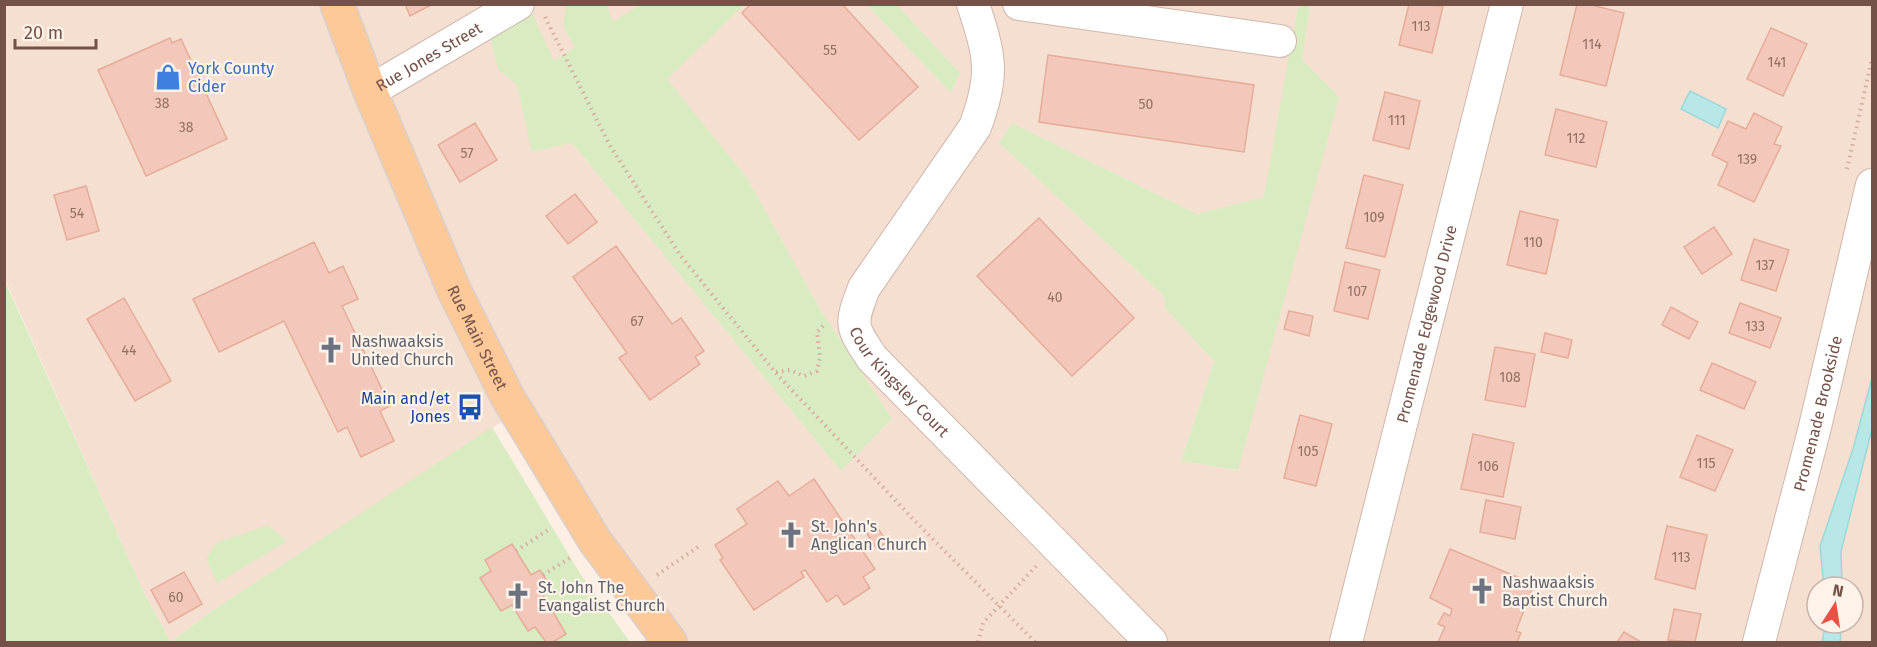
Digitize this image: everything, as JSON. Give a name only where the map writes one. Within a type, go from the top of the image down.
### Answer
[{"type":"main road","name":"Rue Main Street","points":[[337,4],[370,91],[454,290],[515,412],[596,541],[670,642]]},
{"type":"street","name":"Cour Kingsley Court","points":[[974,4],[987,48],[989,77],[984,103],[975,127],[864,288],[854,315],[856,333],[872,358],[1150,642]]},
{"type":"street","points":[[1019,4],[1280,41]]},
{"type":"street","name":"Promenade Edgewood Drive","points":[[1346,642],[1508,4]]},
{"type":"street","name":"Rue Jones Street","points":[[370,91],[531,10]]},
{"type":"street","name":"Promenade Brookside","points":[[1759,642],[1814,431],[1872,184]]},
{"type":"path","points":[[531,10],[609,144],[680,255],[775,372],[911,517],[1035,642]]},
{"type":"path","points":[[775,372],[790,370],[804,376],[817,370],[820,357],[817,332],[823,325],[854,315]]},
{"type":"path","points":[[516,551],[551,528]]},
{"type":"path","points":[[978,642],[983,623],[1056,544]]},
{"type":"path","points":[[656,575],[701,545]]},
{"type":"path","points":[[543,575],[570,558]]},
{"type":"shaded area","points":[[4,5],[640,5],[517,85],[533,152],[572,143],[841,471],[892,419],[819,307],[747,178],[666,79],[744,5],[867,5],[951,93],[960,73],[897,5],[1298,5],[1265,197],[1197,214],[1012,123],[999,143],[1164,296],[1165,308],[1214,361],[1181,461],[1237,470],[1310,5],[1872,5],[1872,642],[641,642],[659,630],[515,413],[209,613],[171,642],[144,593],[5,279]]},
{"type":"green space","points":[[528,5],[554,61],[575,47],[563,26],[566,5],[607,5],[612,22],[640,5],[744,5],[667,79],[747,178],[819,307],[892,419],[841,471],[572,143],[532,152],[517,85],[498,69],[489,32]]},
{"type":"green space","points":[[867,5],[897,5],[960,73],[951,93]]},
{"type":"green space","points":[[1298,5],[1310,5],[1302,60],[1339,97],[1238,470],[1181,461],[1214,361],[1165,308],[1164,296],[999,143],[1012,123],[1197,214],[1264,197]]},
{"type":"green space","points":[[4,279],[144,593],[171,642],[5,642]]},
{"type":"green space","points":[[492,427],[581,575],[630,642],[553,642],[566,634],[538,586],[547,580],[540,570],[531,575],[512,544],[485,560],[491,571],[481,578],[501,611],[512,605],[528,631],[535,627],[546,642],[171,642],[209,613]]},
{"type":"green space","points":[[268,525],[287,541],[217,583],[206,559],[216,543]]},
{"type":"water","points":[[1690,91],[1726,109],[1718,128],[1681,109]]},
{"type":"water","points":[[1872,378],[1872,429],[1841,551],[1842,575],[1823,575],[1820,546],[1853,449]]},
{"type":"water","points":[[1823,635],[1841,635],[1840,642],[1822,642]]},
{"type":"building","points":[[405,4],[433,4],[410,16]]},
{"type":"building","points":[[751,4],[842,4],[918,87],[859,140],[742,13]]},
{"type":"building","points":[[1409,4],[1443,6],[1432,53],[1399,45]]},
{"type":"building","points":[[1577,4],[1587,4],[1624,13],[1606,86],[1560,75]]},
{"type":"building","points":[[1771,28],[1807,44],[1783,96],[1747,79]]},
{"type":"building","points":[[170,38],[172,43],[181,39],[227,139],[146,176],[98,70]]},
{"type":"building","points":[[1048,55],[1254,85],[1244,152],[1039,122]]},
{"type":"building","points":[[1385,92],[1420,101],[1409,149],[1373,140]]},
{"type":"building","points":[[1556,109],[1607,122],[1596,167],[1545,155]]},
{"type":"building","points":[[1754,113],[1782,127],[1774,144],[1781,146],[1754,202],[1718,185],[1728,163],[1712,155],[1728,121],[1746,129]]},
{"type":"building","points":[[475,123],[497,160],[460,182],[438,145]]},
{"type":"building","points":[[1364,175],[1403,185],[1385,257],[1346,248]]},
{"type":"building","points":[[86,186],[99,231],[67,240],[54,195]]},
{"type":"building","points":[[575,194],[597,222],[568,244],[546,216]]},
{"type":"building","points":[[1520,211],[1558,220],[1546,274],[1507,265]]},
{"type":"building","points":[[1039,218],[1134,318],[1072,376],[977,276]]},
{"type":"building","points":[[1714,227],[1732,254],[1702,274],[1684,247]]},
{"type":"building","points":[[1754,239],[1789,250],[1776,291],[1741,280]]},
{"type":"building","name":"Nashwaaksis United Church","points":[[314,242],[329,273],[343,266],[358,299],[342,306],[390,406],[380,411],[394,441],[361,457],[347,427],[338,432],[284,321],[219,352],[193,299]]},
{"type":"building","points":[[616,246],[672,324],[681,318],[704,351],[695,357],[700,364],[650,400],[619,358],[627,353],[573,277]]},
{"type":"building","points":[[1345,262],[1380,270],[1368,319],[1334,311]]},
{"type":"building","points":[[124,298],[171,381],[135,401],[87,319]]},
{"type":"building","points":[[1740,303],[1781,318],[1770,348],[1729,333]]},
{"type":"building","points":[[1671,307],[1698,322],[1689,339],[1662,325]]},
{"type":"building","points":[[1289,311],[1313,316],[1309,336],[1284,329]]},
{"type":"building","points":[[1545,333],[1572,340],[1568,358],[1541,352]]},
{"type":"building","points":[[1495,347],[1535,354],[1525,407],[1485,400]]},
{"type":"building","points":[[1712,363],[1756,382],[1744,409],[1700,390]]},
{"type":"building","points":[[1300,415],[1332,424],[1316,486],[1284,478]]},
{"type":"building","points":[[1473,434],[1514,443],[1503,497],[1461,489]]},
{"type":"building","points":[[1697,435],[1733,450],[1715,491],[1680,477]]},
{"type":"building","name":"St. John's Anglican Church","points":[[814,479],[875,569],[863,577],[870,588],[844,605],[837,595],[827,602],[805,570],[801,572],[804,577],[754,610],[720,560],[723,558],[715,545],[747,524],[737,509],[778,481],[789,496]]},
{"type":"building","points":[[1486,500],[1521,507],[1515,539],[1480,532]]},
{"type":"building","points":[[1667,526],[1707,535],[1695,589],[1655,579]]},
{"type":"building","points":[[877,527],[887,542],[877,549],[867,534]]},
{"type":"building","name":"St. John The Evangalist Church","points":[[512,544],[531,575],[540,570],[547,581],[538,586],[566,634],[553,642],[546,642],[535,627],[528,631],[512,605],[501,611],[480,578],[491,571],[485,560]]},
{"type":"building","name":"Nashwaaksis Baptist Church","points":[[1450,549],[1534,584],[1516,631],[1521,633],[1517,642],[1438,642],[1445,627],[1438,624],[1444,613],[1450,616],[1452,609],[1430,598]]},
{"type":"building","points":[[184,572],[202,604],[169,623],[151,590]]},
{"type":"building","points":[[1674,609],[1701,614],[1695,642],[1668,640]]},
{"type":"building","points":[[1624,632],[1641,642],[1617,642]]},
{"type":"place","name":"York County Cider","points":[[168,77]]},
{"type":"place","name":"Nashwaaksis United Church","points":[[331,350]]},
{"type":"place","name":"Main and/et Jones","points":[[470,407]]},
{"type":"place","name":"St. John's Anglican Church","points":[[791,535]]},
{"type":"place","name":"Nashwaaksis Baptist Church","points":[[1482,591]]},
{"type":"place","name":"St. John The Evangalist Church","points":[[518,596]]}]
